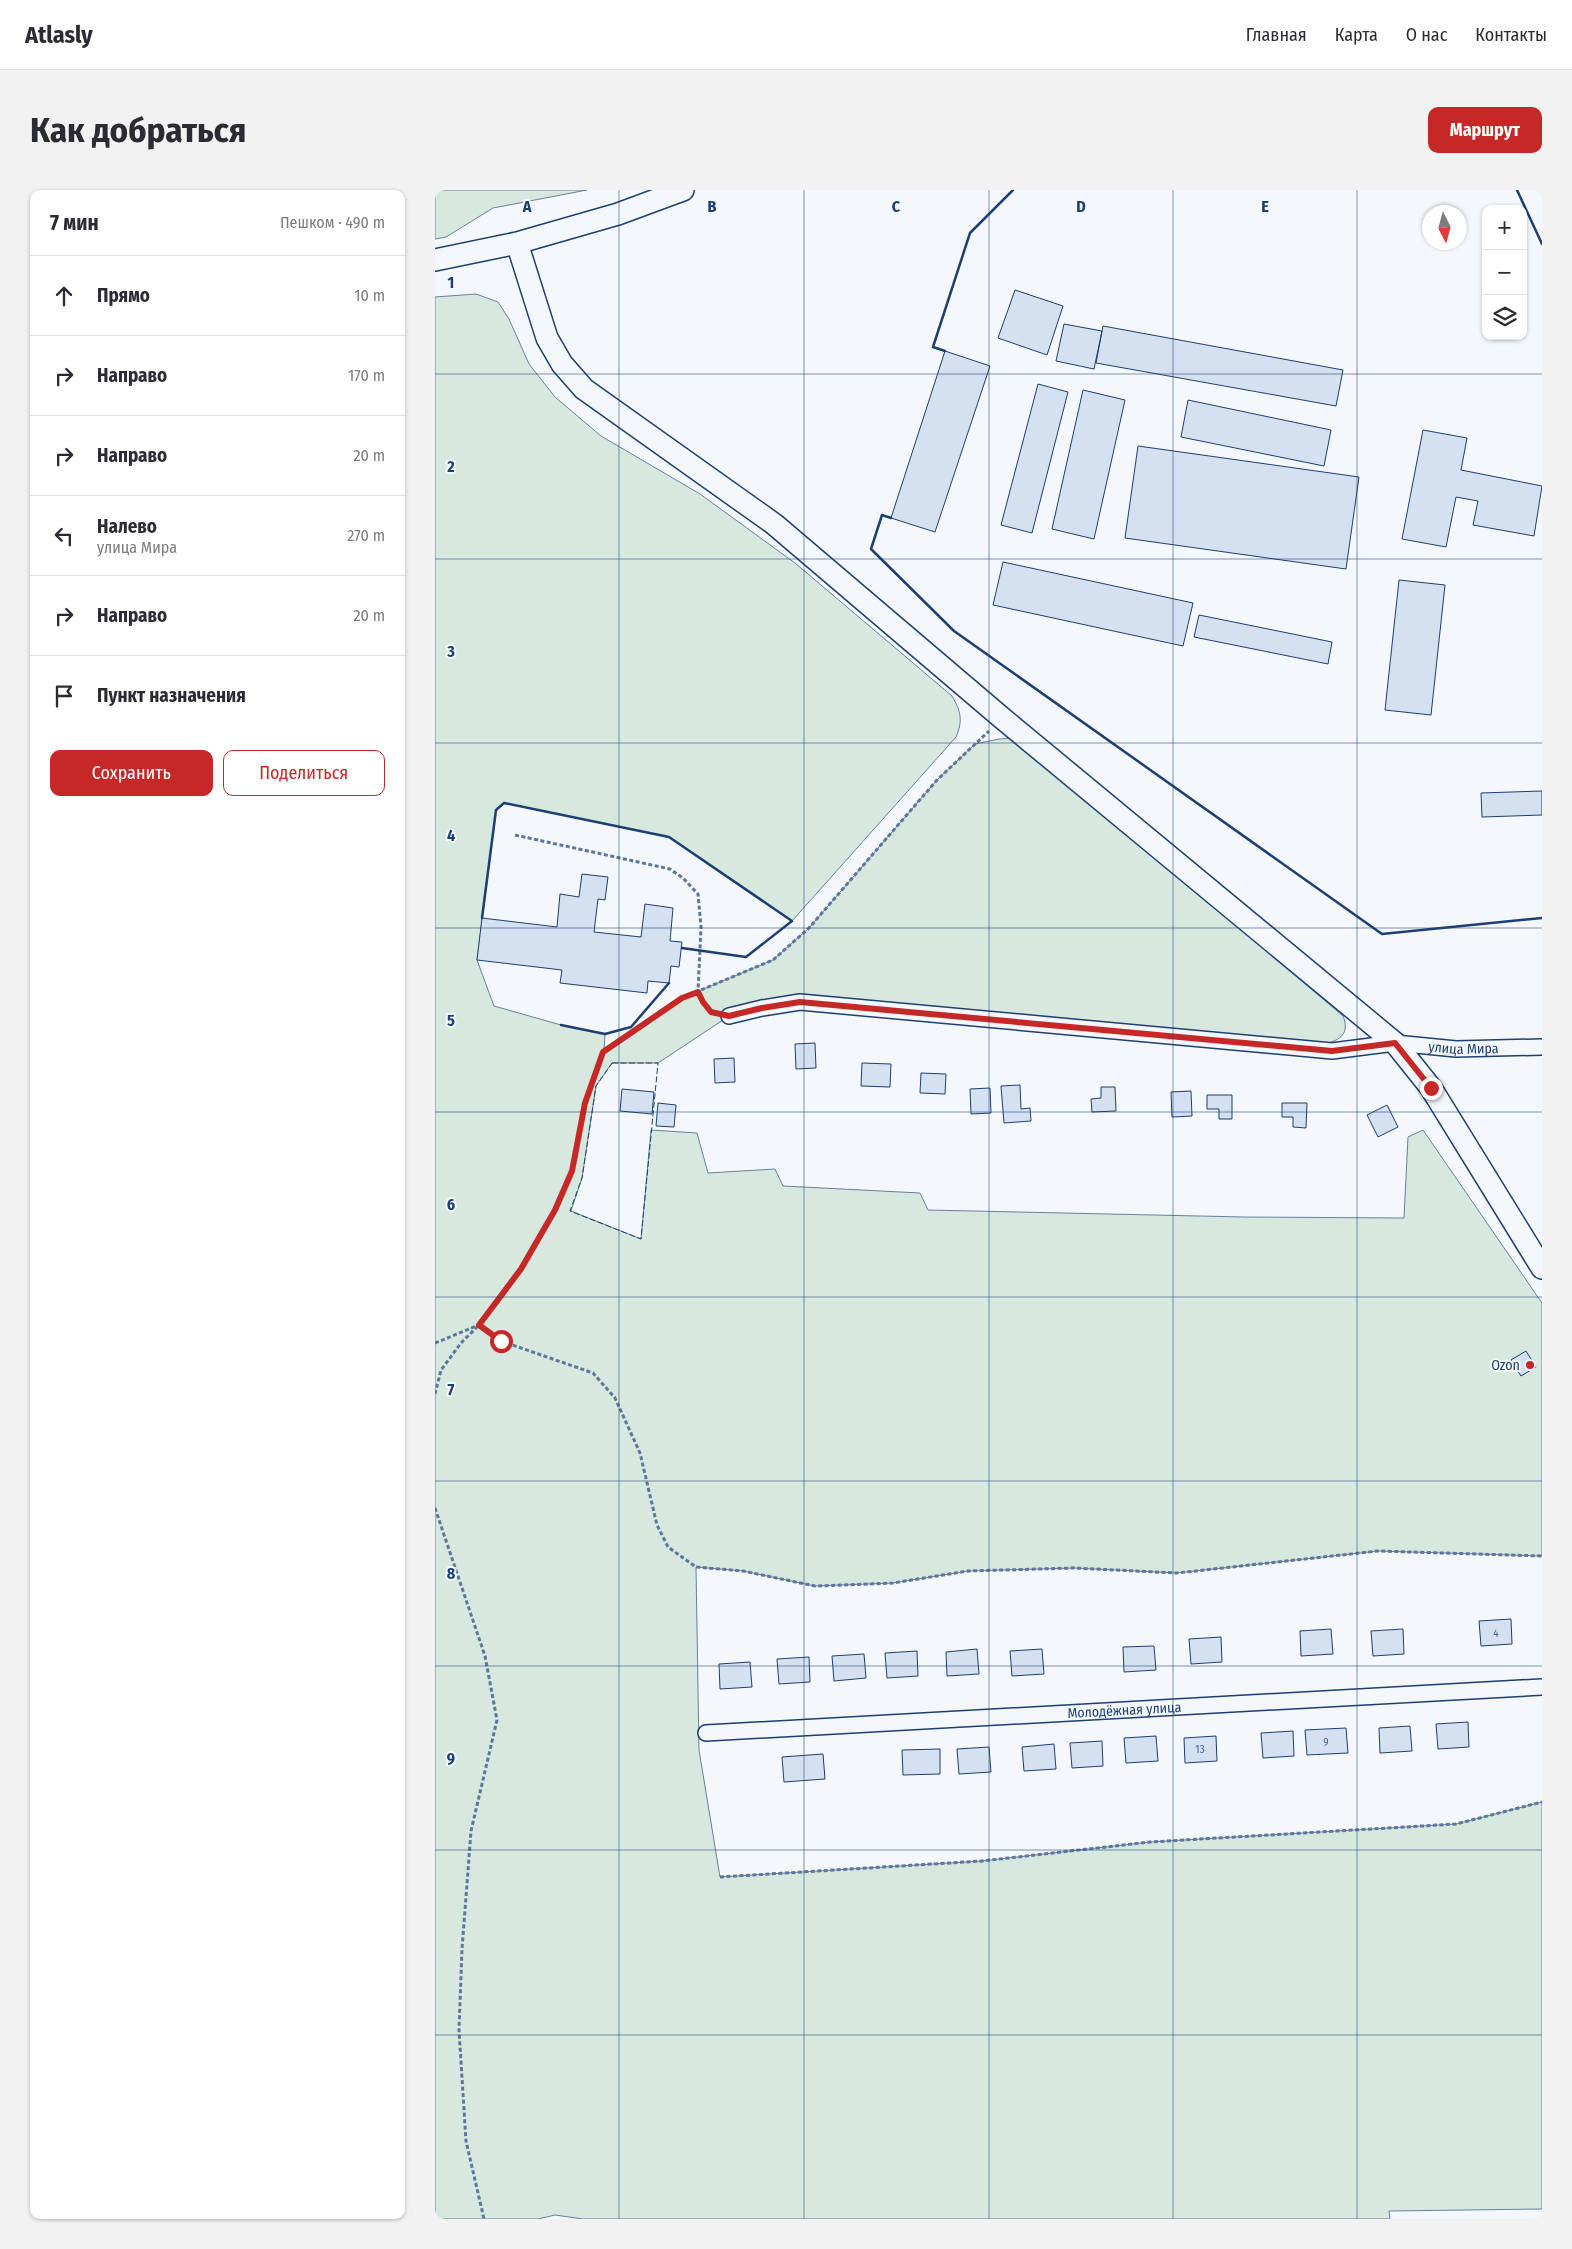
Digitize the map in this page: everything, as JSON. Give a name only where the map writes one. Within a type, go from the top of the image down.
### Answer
[{"type":"street","points":[[435,260],[517,243],[618,214],[683,190]]},
{"type":"street","points":[[517,243],[547,338],[562,364],[584,389],[774,524],[1002,718],[1395,1043],[1431,1088],[1542,1268]]},
{"type":"street","name":"улица Мира","points":[[729,1016],[800,1002],[1332,1051],[1395,1043],[1456,1049],[1542,1047]]},
{"type":"street","name":"Молодёжная улица","points":[[706,1734],[1542,1687]]},
{"type":"path","points":[[435,1394],[441,1370],[461,1343],[479,1325],[521,1269],[555,1210],[572,1171],[585,1103],[603,1052],[682,998],[773,960],[809,928],[937,780],[1002,718]]},
{"type":"path","points":[[515,834],[670,869],[683,878],[698,894],[701,927],[698,992],[711,1012],[729,1016]]},
{"type":"path","points":[[435,1343],[479,1325]]},
{"type":"path","points":[[479,1325],[501,1341],[593,1374],[615,1398],[640,1453],[657,1525],[668,1547],[696,1567],[743,1571],[815,1586],[893,1583],[978,1571],[1074,1568],[1177,1573],[1378,1550],[1542,1556]]},
{"type":"path","points":[[435,1508],[485,1656],[497,1720],[471,1831],[462,1949],[459,2030],[467,2141],[484,2219]]},
{"type":"path","points":[[720,1878],[982,1861],[1150,1842],[1456,1824],[1542,1802]]},
{"type":"shaded area","points":[[435,190],[587,190],[493,208],[446,237],[435,239]]},
{"type":"shaded area","points":[[476,294],[498,302],[509,319],[529,364],[555,397],[601,436],[700,494],[795,563],[952,696],[960,716],[960,726],[956,737],[792,921],[669,837],[504,803],[496,810],[477,960],[494,1006],[561,1025],[605,1034],[604,1052],[682,998],[773,960],[809,928],[937,780],[975,744],[1016,738],[1343,1016],[1345,1021],[1345,1030],[1341,1037],[1328,1043],[800,1002],[729,1016],[658,1063],[612,1063],[596,1086],[582,1178],[571,1211],[641,1239],[651,1130],[697,1133],[708,1173],[775,1169],[783,1186],[920,1193],[928,1210],[1244,1217],[1404,1218],[1408,1137],[1423,1130],[1542,1303],[1542,1556],[1378,1551],[1177,1573],[1074,1568],[968,1571],[893,1583],[815,1586],[743,1571],[696,1567],[699,1750],[720,1877],[982,1861],[1150,1842],[1456,1824],[1542,1802],[1542,2209],[1389,2211],[1390,2219],[583,2219],[555,2215],[538,2219],[435,2219],[435,297]]},
{"type":"building","points":[[1015,290],[1063,306],[1047,355],[998,338]]},
{"type":"building","points":[[1064,324],[1102,331],[1094,369],[1056,361]]},
{"type":"building","points":[[1103,326],[1343,370],[1336,406],[1096,363]]},
{"type":"building","points":[[945,351],[990,366],[935,532],[891,518]]},
{"type":"building","points":[[1038,384],[1068,392],[1032,533],[1001,525]]},
{"type":"building","points":[[1083,390],[1125,400],[1094,539],[1052,529]]},
{"type":"building","points":[[1188,400],[1331,430],[1324,466],[1181,437]]},
{"type":"building","points":[[1423,430],[1467,438],[1461,470],[1542,486],[1534,536],[1473,525],[1478,501],[1456,497],[1446,547],[1402,539]]},
{"type":"building","points":[[1138,446],[1359,477],[1346,569],[1125,538]]},
{"type":"building","points":[[1003,562],[1193,603],[1183,646],[993,605]]},
{"type":"building","points":[[1399,580],[1445,585],[1431,715],[1385,710]]},
{"type":"building","points":[[1199,615],[1332,642],[1328,664],[1194,637]]},
{"type":"building","points":[[1542,791],[1542,815],[1482,817],[1481,793]]},
{"type":"building","points":[[582,874],[608,877],[605,900],[598,899],[594,932],[641,937],[645,904],[673,908],[670,941],[682,942],[679,967],[671,966],[669,983],[648,981],[647,993],[560,983],[562,970],[477,960],[482,918],[557,927],[560,894],[579,897]]},
{"type":"building","points":[[815,1043],[816,1068],[796,1069],[795,1044]]},
{"type":"building","points":[[734,1058],[735,1082],[715,1083],[714,1059]]},
{"type":"building","points":[[862,1063],[891,1064],[890,1087],[861,1086]]},
{"type":"building","points":[[921,1073],[946,1074],[945,1094],[920,1093]]},
{"type":"building","points":[[1020,1085],[1021,1109],[1030,1108],[1031,1121],[1004,1123],[1001,1086]]},
{"type":"building","points":[[1101,1087],[1115,1087],[1116,1111],[1092,1112],[1091,1099],[1101,1098]]},
{"type":"building","points":[[990,1088],[991,1113],[971,1114],[970,1089]]},
{"type":"building","points":[[622,1089],[654,1092],[652,1114],[620,1111]]},
{"type":"building","points":[[1191,1091],[1192,1116],[1172,1117],[1171,1092]]},
{"type":"building","points":[[1207,1095],[1232,1095],[1232,1119],[1219,1119],[1219,1109],[1207,1109]]},
{"type":"building","points":[[658,1103],[676,1105],[674,1127],[656,1126]]},
{"type":"building","points":[[1282,1103],[1307,1103],[1306,1128],[1293,1127],[1293,1117],[1282,1117]]},
{"type":"building","points":[[1387,1105],[1398,1127],[1378,1137],[1367,1115]]},
{"type":"building","points":[[1526,1351],[1536,1367],[1521,1376],[1511,1360]]},
{"type":"building","points":[[1511,1619],[1512,1644],[1481,1646],[1479,1621]]},
{"type":"building","points":[[1331,1629],[1333,1654],[1301,1656],[1300,1631]]},
{"type":"building","points":[[1403,1629],[1404,1654],[1373,1656],[1371,1631]]},
{"type":"building","points":[[1221,1637],[1222,1662],[1191,1664],[1189,1639]]},
{"type":"building","points":[[1154,1646],[1156,1670],[1124,1672],[1123,1647]]},
{"type":"building","points":[[977,1649],[979,1674],[947,1676],[946,1652]]},
{"type":"building","points":[[1042,1649],[1044,1674],[1012,1676],[1010,1651]]},
{"type":"building","points":[[917,1651],[918,1676],[887,1678],[885,1653]]},
{"type":"building","points":[[864,1654],[866,1678],[834,1681],[832,1656]]},
{"type":"building","points":[[809,1657],[810,1682],[779,1684],[777,1659]]},
{"type":"building","points":[[750,1662],[752,1687],[720,1689],[719,1664]]},
{"type":"building","points":[[1468,1722],[1469,1747],[1438,1749],[1436,1724]]},
{"type":"building","points":[[1410,1726],[1412,1751],[1380,1753],[1379,1728]]},
{"type":"building","points":[[1346,1728],[1348,1753],[1307,1755],[1305,1730]]},
{"type":"building","points":[[1293,1731],[1294,1756],[1263,1758],[1261,1733]]},
{"type":"building","points":[[1156,1736],[1158,1761],[1126,1763],[1124,1738]]},
{"type":"building","points":[[1216,1736],[1217,1761],[1185,1763],[1184,1738]]},
{"type":"building","points":[[1102,1741],[1103,1766],[1072,1768],[1070,1743]]},
{"type":"building","points":[[1054,1744],[1056,1769],[1024,1771],[1022,1747]]},
{"type":"building","points":[[989,1747],[991,1772],[959,1774],[957,1749]]},
{"type":"building","points":[[940,1749],[940,1774],[903,1775],[902,1750]]},
{"type":"building","points":[[823,1754],[825,1779],[784,1782],[782,1757]]},
{"type":"fence","points":[[612,1063],[658,1063],[641,1239],[570,1211],[582,1178],[596,1086],[612,1063]]},
{"type":"wall","points":[[945,351],[933,347],[970,233],[1013,190]]},
{"type":"wall","points":[[1517,190],[1542,244]]},
{"type":"wall","points":[[891,518],[882,515],[871,549],[954,631],[1382,934],[1542,918]]},
{"type":"wall","points":[[482,918],[496,810],[504,803],[669,837],[792,921],[746,957],[682,948]]},
{"type":"wall","points":[[561,1025],[605,1034],[631,1027],[669,983]]},
{"type":"place","name":"Ozon","points":[[1530,1365]]},
{"type":"route","points":[[501,1341],[479,1325],[521,1269],[555,1210],[572,1171],[585,1103],[596,1067],[603,1052],[682,998],[698,992],[711,1012],[729,1016],[800,1002],[1332,1051],[1395,1043],[1431,1088]]}]
